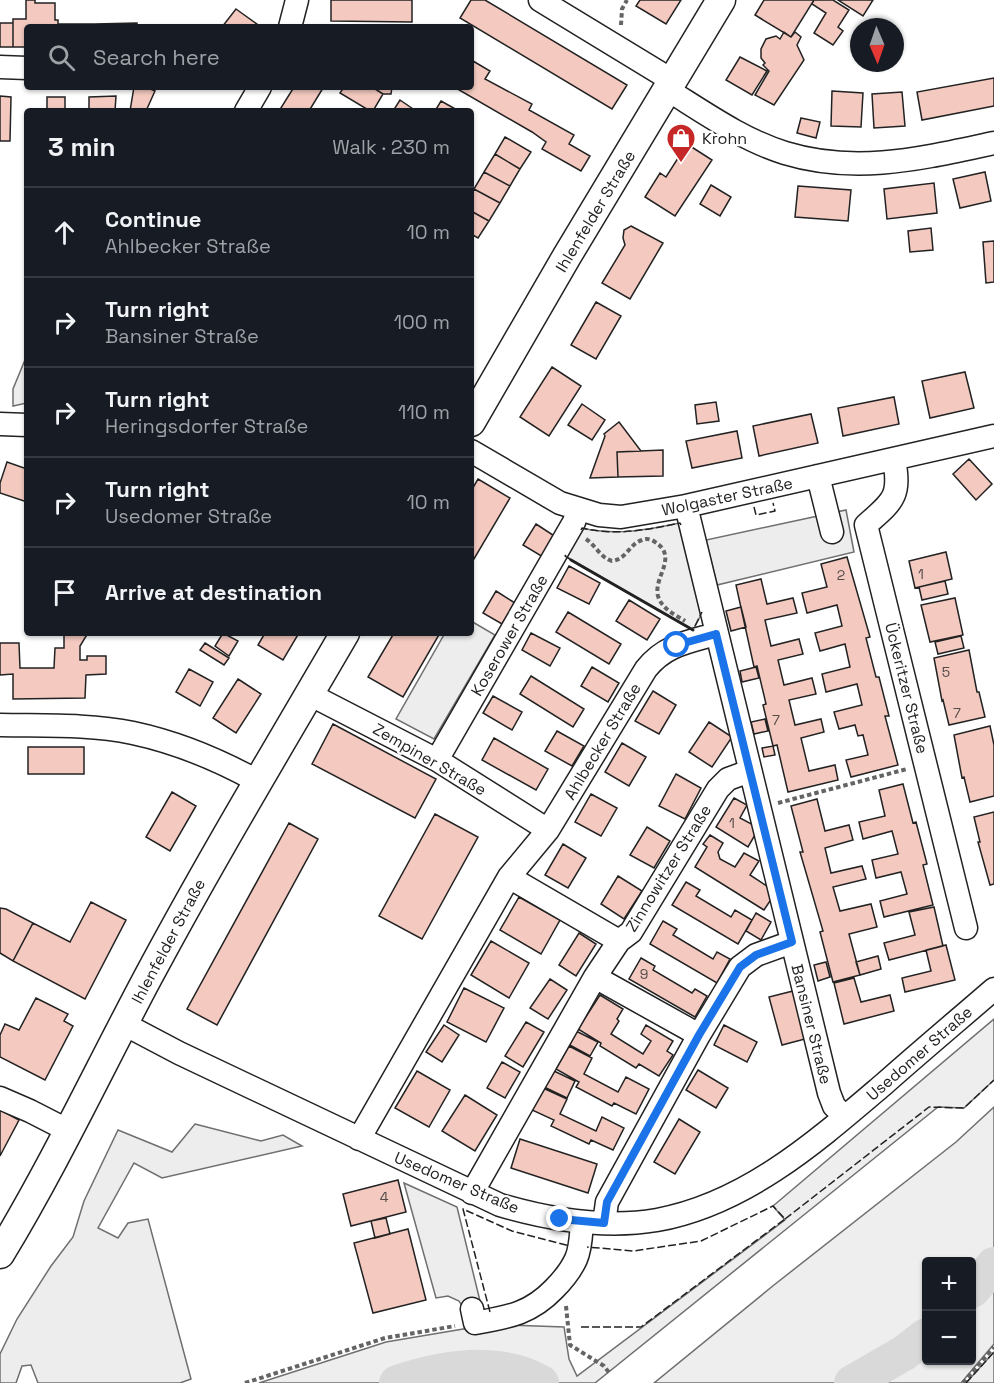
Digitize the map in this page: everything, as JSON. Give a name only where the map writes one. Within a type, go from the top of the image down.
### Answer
[{"type":"main road","name":"Ihlenfelder Straße","points":[[474,417],[567,256],[721,0]]},
{"type":"main road","name":"Ihlenfelder Straße","points":[[0,1254],[22,1219],[146,981],[257,781],[343,636]]},
{"type":"street","points":[[291,24],[297,0]]},
{"type":"street","points":[[540,0],[671,85],[707,114],[783,153],[813,161],[844,165],[877,164],[915,160],[994,143]]},
{"type":"street","points":[[0,67],[24,68]]},
{"type":"street","points":[[248,108],[258,90]]},
{"type":"street","points":[[0,424],[24,425]]},
{"type":"street","name":"Wolgaster Straße","points":[[474,453],[560,503],[574,520],[599,515],[621,517],[686,506],[994,436]]},
{"type":"street","name":"Ückeritzer Straße","points":[[894,459],[897,484],[895,495],[888,505],[866,525],[966,928]]},
{"type":"street","points":[[818,476],[832,532]]},
{"type":"street","name":"Bansiner Straße","points":[[686,506],[708,636],[750,771],[829,1093],[834,1106],[844,1118]]},
{"type":"street","name":"Koserower Straße","points":[[437,759],[574,520]]},
{"type":"street","name":"Ahlbecker Straße","points":[[359,1139],[509,877],[548,830],[646,669],[663,651],[708,636]]},
{"type":"street","name":"Zempiner Straße","points":[[309,694],[437,759],[548,830]]},
{"type":"street","points":[[0,725],[81,726],[132,733],[171,744],[240,771],[257,781]]},
{"type":"street","name":"Zinnowitzer Straße","points":[[472,1193],[595,977],[619,941],[631,932],[718,789],[728,779],[750,771]]},
{"type":"street","points":[[509,877],[619,941]]},
{"type":"street","points":[[474,1316],[507,1317],[527,1311],[543,1300],[565,1278],[593,1222],[607,1202],[699,1035],[740,967],[756,955],[792,942]]},
{"type":"street","points":[[595,977],[699,1035]]},
{"type":"street","name":"Usedomer Straße","points":[[124,1024],[179,1053],[472,1193],[500,1204],[531,1214],[593,1222],[633,1223],[658,1219],[719,1200],[768,1174],[844,1118],[994,989]]},
{"type":"street","points":[[0,1098],[69,1131]]},
{"type":"path","points":[[574,520],[602,556],[612,561],[625,555],[635,543],[642,539],[656,542],[665,554],[666,561],[657,583],[659,599],[666,610],[708,636]]},
{"type":"path","points":[[759,807],[926,764]]},
{"type":"path","points":[[565,1278],[566,1322],[570,1345],[598,1362],[610,1374]]},
{"type":"path","points":[[245,1383],[385,1338],[474,1316]]},
{"type":"path","points":[[963,1383],[994,1347]]},
{"type":"shaded area","points":[[24,362],[24,404],[13,406],[13,389]]},
{"type":"shaded area","points":[[846,510],[854,552],[717,585],[706,540]]},
{"type":"shaded area","points":[[680,523],[703,611],[693,630],[565,556],[582,528],[619,532]]},
{"type":"shaded area","points":[[474,623],[495,635],[434,739],[396,719],[443,636],[474,636]]},
{"type":"shaded area","points":[[994,1019],[994,1080],[964,1108],[938,1107],[595,1383],[259,1383],[386,1342],[475,1327],[506,1325],[564,1327],[569,1359],[577,1376],[785,1220],[773,1206]]},
{"type":"shaded area","points":[[994,1107],[994,1344],[961,1383],[654,1383],[956,1142]]},
{"type":"shaded area","points":[[195,1124],[261,1141],[283,1135],[302,1146],[162,1178],[134,1163],[98,1228],[118,1238],[128,1223],[148,1219],[191,1379],[180,1383],[38,1383],[31,1365],[22,1366],[16,1383],[0,1383],[0,1354],[17,1319],[51,1266],[73,1237],[84,1201],[118,1130],[172,1152]]},
{"type":"shaded area","points":[[404,1183],[457,1207],[481,1305],[463,1308],[459,1301],[448,1296],[436,1298]]},
{"type":"shaded area","points":[[994,1352],[994,1383],[966,1383]]},
{"type":"building","points":[[26,0],[35,0],[35,3],[55,3],[55,20],[58,20],[58,24],[24,24],[24,47],[13,47],[13,19],[26,19]]},
{"type":"building","points":[[331,0],[412,0],[412,22],[331,21]]},
{"type":"building","points":[[471,0],[485,0],[627,85],[612,109],[474,26],[474,24],[460,18]]},
{"type":"building","points":[[640,0],[681,0],[666,24],[636,6]]},
{"type":"building","points":[[764,0],[814,0],[791,37],[755,15]]},
{"type":"building","points":[[814,0],[833,0],[849,10],[838,27],[843,31],[833,45],[814,33],[826,13],[812,4]]},
{"type":"building","points":[[838,0],[873,0],[863,16]]},
{"type":"building","points":[[236,9],[257,24],[224,24]]},
{"type":"building","points":[[0,23],[13,23],[13,47],[0,47]]},
{"type":"building","points":[[784,32],[791,37],[795,32],[801,37],[797,45],[804,60],[774,105],[755,95],[769,71],[763,65],[765,63],[761,58],[761,49],[766,39],[776,36],[780,39]]},
{"type":"building","points":[[740,57],[767,71],[752,95],[726,80]]},
{"type":"building","points":[[474,62],[490,71],[485,79],[532,104],[529,110],[574,135],[569,144],[590,156],[581,171],[542,149],[546,142],[459,90],[474,90]]},
{"type":"building","points":[[994,78],[994,106],[922,120],[917,92]]},
{"type":"building","points":[[134,90],[155,91],[147,108],[130,108]]},
{"type":"building","points":[[292,90],[322,90],[311,108],[281,108]]},
{"type":"building","points":[[342,90],[377,90],[383,94],[375,108],[365,108],[340,93]]},
{"type":"building","points":[[377,90],[392,90],[391,94],[383,94]]},
{"type":"building","points":[[832,91],[863,93],[861,127],[831,126]]},
{"type":"building","points":[[902,92],[905,126],[874,128],[872,94]]},
{"type":"building","points":[[0,96],[11,97],[10,141],[0,141]]},
{"type":"building","points":[[116,96],[115,108],[89,108],[89,97]]},
{"type":"building","points":[[47,97],[65,97],[65,108],[47,108]]},
{"type":"building","points":[[400,100],[412,108],[395,108]]},
{"type":"building","points":[[441,101],[454,108],[437,108]]},
{"type":"building","points":[[801,118],[820,122],[816,138],[797,133]]},
{"type":"building","points":[[505,137],[531,152],[520,169],[495,154]]},
{"type":"building","points":[[687,144],[712,160],[675,216],[645,197],[660,173],[666,177]]},
{"type":"building","points":[[495,154],[520,169],[510,186],[484,172]]},
{"type":"building","points":[[484,172],[510,186],[500,203],[474,189]]},
{"type":"building","points":[[985,172],[991,201],[960,208],[953,179]]},
{"type":"building","points":[[934,183],[937,213],[887,219],[884,189]]},
{"type":"building","points":[[711,185],[731,197],[720,216],[700,204]]},
{"type":"building","points":[[798,186],[851,190],[848,221],[795,217]]},
{"type":"building","points":[[474,189],[500,203],[489,221],[474,213]]},
{"type":"building","points":[[474,213],[489,221],[478,238],[474,236]]},
{"type":"building","points":[[631,226],[663,243],[630,299],[602,283],[625,245],[624,230]]},
{"type":"building","points":[[931,228],[933,250],[910,252],[908,231]]},
{"type":"building","points":[[994,241],[994,282],[986,283],[983,242]]},
{"type":"building","points":[[596,302],[621,316],[596,359],[571,345]]},
{"type":"building","points":[[552,367],[581,386],[549,436],[520,417]]},
{"type":"building","points":[[965,372],[974,408],[930,418],[922,381]]},
{"type":"building","points":[[894,397],[899,424],[843,436],[838,408]]},
{"type":"building","points":[[716,402],[719,421],[697,424],[695,405]]},
{"type":"building","points":[[582,404],[605,420],[592,440],[568,425]]},
{"type":"building","points":[[811,414],[818,443],[759,456],[753,426]]},
{"type":"building","points":[[619,422],[641,451],[617,452],[618,477],[590,478],[604,434]]},
{"type":"building","points":[[737,431],[742,458],[692,468],[686,441]]},
{"type":"building","points":[[663,450],[663,476],[618,477],[617,452]]},
{"type":"building","points":[[969,459],[992,484],[976,500],[953,474]]},
{"type":"building","points":[[7,462],[24,468],[24,501],[0,493],[0,483]]},
{"type":"building","points":[[478,479],[510,498],[474,559],[474,486]]},
{"type":"building","points":[[536,524],[556,537],[543,557],[523,545]]},
{"type":"building","points":[[946,552],[952,579],[915,588],[909,561]]},
{"type":"building","points":[[847,557],[870,637],[866,638],[889,716],[885,716],[898,765],[851,777],[846,760],[868,755],[863,735],[858,736],[855,725],[839,729],[834,712],[862,705],[857,684],[826,692],[822,674],[850,667],[845,644],[820,651],[815,633],[842,626],[837,605],[807,613],[802,593],[827,587],[821,564]]},
{"type":"building","points":[[569,566],[600,583],[589,604],[557,588]]},
{"type":"building","points":[[761,579],[767,604],[793,598],[797,613],[765,620],[771,646],[799,639],[803,654],[778,660],[784,685],[812,678],[816,694],[789,700],[795,725],[821,719],[824,732],[801,738],[809,771],[835,765],[838,780],[788,792],[777,745],[773,746],[763,705],[766,704],[757,666],[754,667],[736,585]]},
{"type":"building","points":[[945,581],[948,594],[922,600],[919,587]]},
{"type":"building","points":[[496,591],[515,603],[502,624],[483,613]]},
{"type":"building","points":[[955,598],[963,635],[930,642],[921,605]]},
{"type":"building","points":[[629,600],[660,619],[647,640],[616,621]]},
{"type":"building","points":[[741,607],[746,627],[731,631],[726,611]]},
{"type":"building","points":[[568,612],[621,644],[609,664],[556,632]]},
{"type":"building","points":[[531,633],[560,648],[550,666],[522,650]]},
{"type":"building","points":[[64,636],[86,636],[80,646],[80,660],[87,660],[87,656],[106,656],[106,674],[86,675],[85,698],[13,699],[13,674],[0,675],[0,643],[19,643],[20,668],[54,668],[55,648],[64,648]]},
{"type":"building","points":[[221,636],[229,636],[238,641],[229,656],[215,646]]},
{"type":"building","points":[[263,636],[297,636],[283,660],[258,645]]},
{"type":"building","points":[[392,636],[438,636],[403,697],[368,677]]},
{"type":"building","points":[[961,636],[964,648],[938,654],[935,642]]},
{"type":"building","points":[[205,643],[229,658],[224,665],[200,650]]},
{"type":"building","points":[[969,650],[977,692],[979,692],[985,717],[949,725],[934,658]]},
{"type":"building","points":[[592,667],[619,683],[608,702],[581,686]]},
{"type":"building","points":[[756,667],[759,678],[742,682],[740,671]]},
{"type":"building","points":[[189,669],[213,682],[200,706],[176,692]]},
{"type":"building","points":[[531,676],[584,709],[573,727],[520,694]]},
{"type":"building","points":[[238,679],[261,694],[236,733],[213,718]]},
{"type":"building","points":[[653,691],[676,705],[659,734],[635,721]]},
{"type":"building","points":[[493,696],[522,712],[512,730],[483,713]]},
{"type":"building","points":[[765,719],[768,731],[754,734],[751,722]]},
{"type":"building","points":[[709,722],[732,737],[712,767],[689,752]]},
{"type":"building","points":[[333,724],[436,779],[415,818],[312,764]]},
{"type":"building","points":[[990,726],[994,745],[994,796],[970,802],[964,777],[962,778],[954,735]]},
{"type":"building","points":[[557,731],[584,746],[572,766],[545,751]]},
{"type":"building","points":[[494,738],[548,769],[536,790],[482,760]]},
{"type":"building","points":[[622,743],[646,757],[629,786],[605,772]]},
{"type":"building","points":[[773,746],[775,755],[764,757],[762,748]]},
{"type":"building","points":[[28,747],[84,747],[84,774],[28,774]]},
{"type":"building","points":[[676,774],[701,788],[685,819],[659,806]]},
{"type":"building","points":[[903,784],[927,864],[923,865],[933,905],[884,917],[880,901],[907,894],[901,872],[876,878],[872,860],[898,854],[892,831],[863,839],[859,822],[885,816],[879,790]]},
{"type":"building","points":[[172,792],[196,806],[170,851],[146,837]]},
{"type":"building","points":[[591,794],[617,808],[601,836],[575,822]]},
{"type":"building","points":[[734,798],[747,805],[740,818],[759,828],[748,847],[716,827]]},
{"type":"building","points":[[817,799],[825,831],[849,825],[853,840],[825,848],[831,873],[862,866],[866,879],[833,887],[840,911],[871,904],[877,927],[849,934],[860,975],[833,982],[820,932],[823,931],[800,852],[803,852],[791,806]]},
{"type":"building","points":[[994,812],[994,884],[990,885],[978,842],[980,842],[974,817]]},
{"type":"building","points":[[435,814],[478,837],[422,939],[379,916]]},
{"type":"building","points":[[289,823],[318,839],[217,1025],[187,1009]]},
{"type":"building","points":[[647,827],[670,841],[654,868],[630,855]]},
{"type":"building","points":[[710,835],[723,843],[718,852],[720,859],[735,867],[744,853],[759,861],[750,875],[776,892],[764,910],[695,867],[707,847],[703,844]]},
{"type":"building","points":[[563,844],[586,858],[568,888],[545,875]]},
{"type":"building","points":[[618,876],[642,891],[624,919],[601,904]]},
{"type":"building","points":[[686,882],[700,890],[696,896],[731,917],[735,910],[752,920],[738,944],[672,905]]},
{"type":"building","points":[[519,897],[560,920],[541,954],[500,930]]},
{"type":"building","points":[[91,902],[126,920],[85,999],[13,961],[33,923],[70,942]]},
{"type":"building","points":[[934,907],[943,946],[889,960],[884,943],[915,935],[909,912]]},
{"type":"building","points":[[0,908],[33,923],[13,961],[0,953]]},
{"type":"building","points":[[756,913],[771,922],[761,940],[746,931]]},
{"type":"building","points":[[663,921],[677,929],[673,935],[713,959],[717,952],[730,959],[717,983],[650,944]]},
{"type":"building","points":[[579,933],[596,944],[576,976],[559,965]]},
{"type":"building","points":[[491,941],[529,963],[509,998],[471,975]]},
{"type":"building","points":[[946,945],[955,980],[905,992],[902,978],[931,971],[926,950]]},
{"type":"building","points":[[878,956],[881,969],[860,975],[856,962]]},
{"type":"building","points":[[641,958],[655,966],[653,970],[692,993],[695,989],[707,996],[695,1017],[629,979]]},
{"type":"building","points":[[826,962],[830,977],[818,981],[814,965]]},
{"type":"building","points":[[854,978],[861,1002],[890,995],[894,1011],[844,1024],[834,983]]},
{"type":"building","points":[[550,979],[567,990],[548,1019],[530,1008]]},
{"type":"building","points":[[464,988],[504,1008],[486,1042],[447,1022]]},
{"type":"building","points":[[793,991],[805,1039],[782,1045],[769,997]]},
{"type":"building","points":[[600,995],[623,1009],[611,1034],[643,1054],[651,1041],[641,1034],[646,1025],[673,1041],[667,1051],[673,1055],[659,1076],[639,1064],[636,1068],[600,1046],[601,1043],[578,1029]]},
{"type":"building","points":[[36,998],[68,1014],[64,1021],[73,1026],[45,1080],[0,1057],[0,1035],[5,1024],[19,1030]]},
{"type":"building","points":[[526,1022],[544,1032],[523,1067],[505,1056]]},
{"type":"building","points":[[444,1025],[459,1035],[442,1062],[426,1052]]},
{"type":"building","points":[[724,1025],[757,1042],[747,1062],[714,1045]]},
{"type":"building","points":[[574,1030],[598,1042],[590,1056],[566,1043]]},
{"type":"building","points":[[569,1046],[592,1058],[584,1074],[618,1092],[626,1077],[649,1089],[636,1114],[614,1103],[612,1106],[576,1087],[579,1082],[556,1069]]},
{"type":"building","points":[[502,1062],[520,1072],[505,1098],[487,1088]]},
{"type":"building","points":[[552,1070],[575,1081],[567,1098],[544,1087]]},
{"type":"building","points":[[698,1070],[728,1088],[716,1108],[686,1090]]},
{"type":"building","points":[[417,1071],[450,1090],[429,1127],[395,1108]]},
{"type":"building","points":[[543,1088],[567,1099],[560,1114],[596,1131],[602,1117],[624,1128],[613,1150],[591,1140],[589,1144],[551,1126],[554,1120],[532,1110]]},
{"type":"building","points":[[465,1095],[497,1115],[475,1151],[442,1131]]},
{"type":"building","points":[[0,1110],[19,1120],[0,1156]]},
{"type":"building","points":[[679,1119],[700,1132],[675,1174],[654,1162]]},
{"type":"building","points":[[520,1139],[597,1164],[588,1193],[511,1168]]},
{"type":"building","points":[[398,1180],[406,1212],[351,1226],[343,1194]]},
{"type":"building","points":[[386,1218],[390,1234],[375,1238],[371,1221]]},
{"type":"building","points":[[408,1229],[426,1300],[373,1313],[354,1243]]},
{"type":"waterway","points":[[976,1285],[994,1265]]},
{"type":"waterway","points":[[852,1383],[904,1353],[922,1339]]},
{"type":"waterway","points":[[397,1383],[432,1373],[470,1368],[507,1370],[541,1383]]},
{"type":"fence","points":[[754,507],[756,515],[775,511],[773,503]]},
{"type":"fence","points":[[581,530],[582,528],[619,532],[680,523],[681,525]]},
{"type":"fence","points":[[566,555],[571,560]]},
{"type":"fence","points":[[695,626],[702,612]]},
{"type":"fence","points":[[785,1219],[929,1107],[964,1108],[994,1080]]},
{"type":"fence","points":[[581,1327],[641,1327],[785,1219],[773,1206],[701,1241],[633,1251],[587,1247]]},
{"type":"fence","points":[[490,1312],[463,1209],[512,1231],[570,1246]]},
{"type":"fence","points":[[966,1383],[994,1352]]},
{"type":"wall","points":[[571,560],[693,630]]},
{"type":"place","name":"Krohn","points":[[681,164]]},
{"type":"route","points":[[560,1219],[604,1223],[607,1202],[699,1035],[740,967],[756,955],[792,942],[716,634],[677,645]]}]
